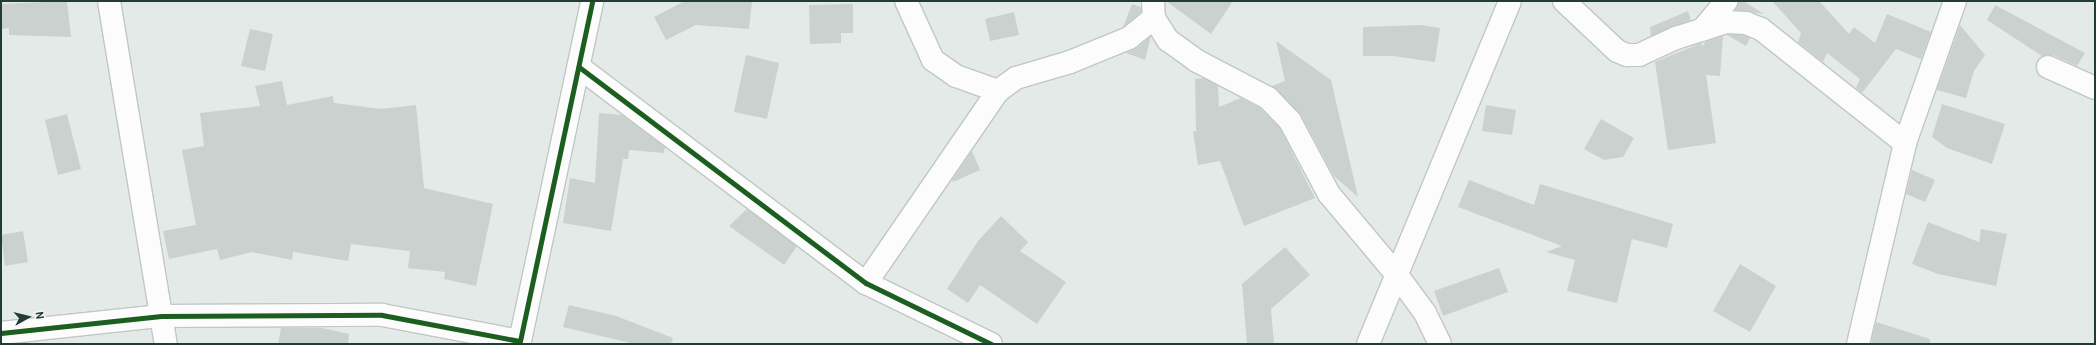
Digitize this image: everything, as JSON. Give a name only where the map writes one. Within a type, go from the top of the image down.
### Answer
[{"type":"street","points":[[109,1],[166,344]]},
{"type":"street","points":[[1,333],[161,316],[382,315],[523,343],[592,1]]},
{"type":"street","points":[[906,1],[933,60],[956,76],[998,91]]},
{"type":"street","points":[[1368,344],[1510,1]]},
{"type":"street","points":[[1564,1],[1617,51],[1627,56],[1639,55],[1726,22],[1746,23],[1761,29],[1905,143]]},
{"type":"street","points":[[1702,30],[1726,1]]},
{"type":"street","points":[[1858,344],[1905,143],[1955,1]]},
{"type":"street","points":[[866,283],[998,91],[1016,78],[1070,62],[1129,38],[1153,9],[1168,40],[1197,61],[1268,98],[1290,121],[1329,194],[1397,275],[1425,313],[1440,344]]},
{"type":"street","points":[[579,67],[866,283],[991,344]]},
{"type":"street","points":[[2048,67],[2095,88]]},
{"type":"building","points":[[67,1],[71,37],[9,35],[9,28],[1,29],[1,4]]},
{"type":"building","points":[[685,1],[752,1],[749,29],[696,25],[666,40],[654,17]]},
{"type":"building","points":[[1166,1],[1233,1],[1211,34]]},
{"type":"building","points":[[1738,1],[1743,1],[1764,14],[1735,10]]},
{"type":"building","points":[[1772,1],[1819,1],[1849,34],[1854,27],[1875,43],[1887,14],[1931,32],[1921,59],[1896,49],[1862,93],[1856,88],[1860,79],[1827,53],[1823,62],[1798,42],[1801,33]]},
{"type":"building","points":[[853,4],[853,33],[841,33],[841,43],[810,44],[809,5]]},
{"type":"building","points":[[1132,4],[1141,7],[1141,12],[1123,27]]},
{"type":"building","points":[[1995,5],[2085,53],[2077,66],[2053,55],[2042,56],[1987,20]]},
{"type":"building","points":[[1688,11],[1691,20],[1651,36],[1650,27]]},
{"type":"building","points":[[1014,12],[1019,35],[990,41],[985,19]]},
{"type":"building","points":[[1420,25],[1440,28],[1435,62],[1393,56],[1363,56],[1363,27]]},
{"type":"building","points":[[1960,25],[1985,55],[1974,71],[1966,98],[1937,90]]},
{"type":"building","points":[[250,29],[273,34],[265,71],[241,66]]},
{"type":"building","points":[[1727,35],[1743,35],[1750,38],[1746,46]]},
{"type":"building","points":[[1151,36],[1145,60],[1126,53],[1137,48]]},
{"type":"building","points":[[1723,36],[1720,76],[1706,75],[1716,143],[1668,150],[1655,62],[1701,43],[1702,47],[1705,42]]},
{"type":"building","points":[[1276,41],[1331,80],[1358,197],[1334,176],[1301,115],[1272,86],[1285,81]]},
{"type":"building","points":[[746,55],[779,63],[767,119],[734,112]]},
{"type":"building","points":[[1204,78],[1218,86],[1219,107],[1241,98],[1260,108],[1280,128],[1315,198],[1244,226],[1220,161],[1198,165],[1193,131],[1196,131],[1195,79]]},
{"type":"building","points":[[282,81],[287,105],[333,96],[334,103],[381,109],[416,105],[424,188],[493,204],[476,286],[444,279],[445,272],[408,268],[410,251],[351,244],[348,261],[293,252],[292,260],[252,252],[220,260],[217,249],[169,259],[163,231],[196,225],[182,150],[204,146],[200,113],[260,106],[255,86]]},
{"type":"building","points":[[1942,104],[2005,124],[1992,164],[1947,148],[1932,137]]},
{"type":"building","points":[[1486,105],[1516,110],[1512,135],[1482,131]]},
{"type":"building","points":[[599,113],[622,115],[665,147],[664,153],[629,150],[628,159],[623,159],[611,231],[563,223],[570,178],[595,183]]},
{"type":"building","points":[[67,114],[81,169],[58,175],[45,120]]},
{"type":"building","points":[[1601,119],[1634,138],[1623,157],[1604,160],[1584,149]]},
{"type":"building","points":[[972,151],[980,170],[953,182],[952,180]]},
{"type":"building","points":[[1912,170],[1935,180],[1925,202],[1906,194]]},
{"type":"building","points":[[1469,180],[1534,205],[1540,184],[1673,224],[1667,248],[1632,239],[1617,303],[1567,291],[1575,260],[1546,252],[1562,246],[1458,207]]},
{"type":"building","points":[[747,209],[797,246],[784,265],[729,226]]},
{"type":"building","points":[[1001,216],[1028,242],[1020,251],[1066,282],[1037,324],[980,285],[968,303],[947,289],[978,241]]},
{"type":"building","points":[[1928,222],[1979,242],[1981,229],[2007,234],[1996,286],[1938,274],[1912,264]]},
{"type":"building","points":[[23,231],[28,262],[5,266],[1,235]]},
{"type":"building","points":[[1285,247],[1310,275],[1271,309],[1274,344],[1247,344],[1242,284]]},
{"type":"building","points":[[1740,264],[1776,286],[1750,332],[1713,311]]},
{"type":"building","points":[[1499,268],[1508,292],[1443,316],[1434,291]]},
{"type":"building","points":[[569,305],[616,316],[673,338],[671,344],[635,344],[563,327]]},
{"type":"building","points":[[1876,322],[1930,339],[1930,344],[1871,344]]},
{"type":"building","points":[[281,328],[322,328],[349,334],[348,344],[278,344]]},
{"type":"cycle path","points":[[1,333],[161,316],[382,315],[520,341],[592,1]]},
{"type":"cycle path","points":[[579,67],[866,283],[991,344]]}]
